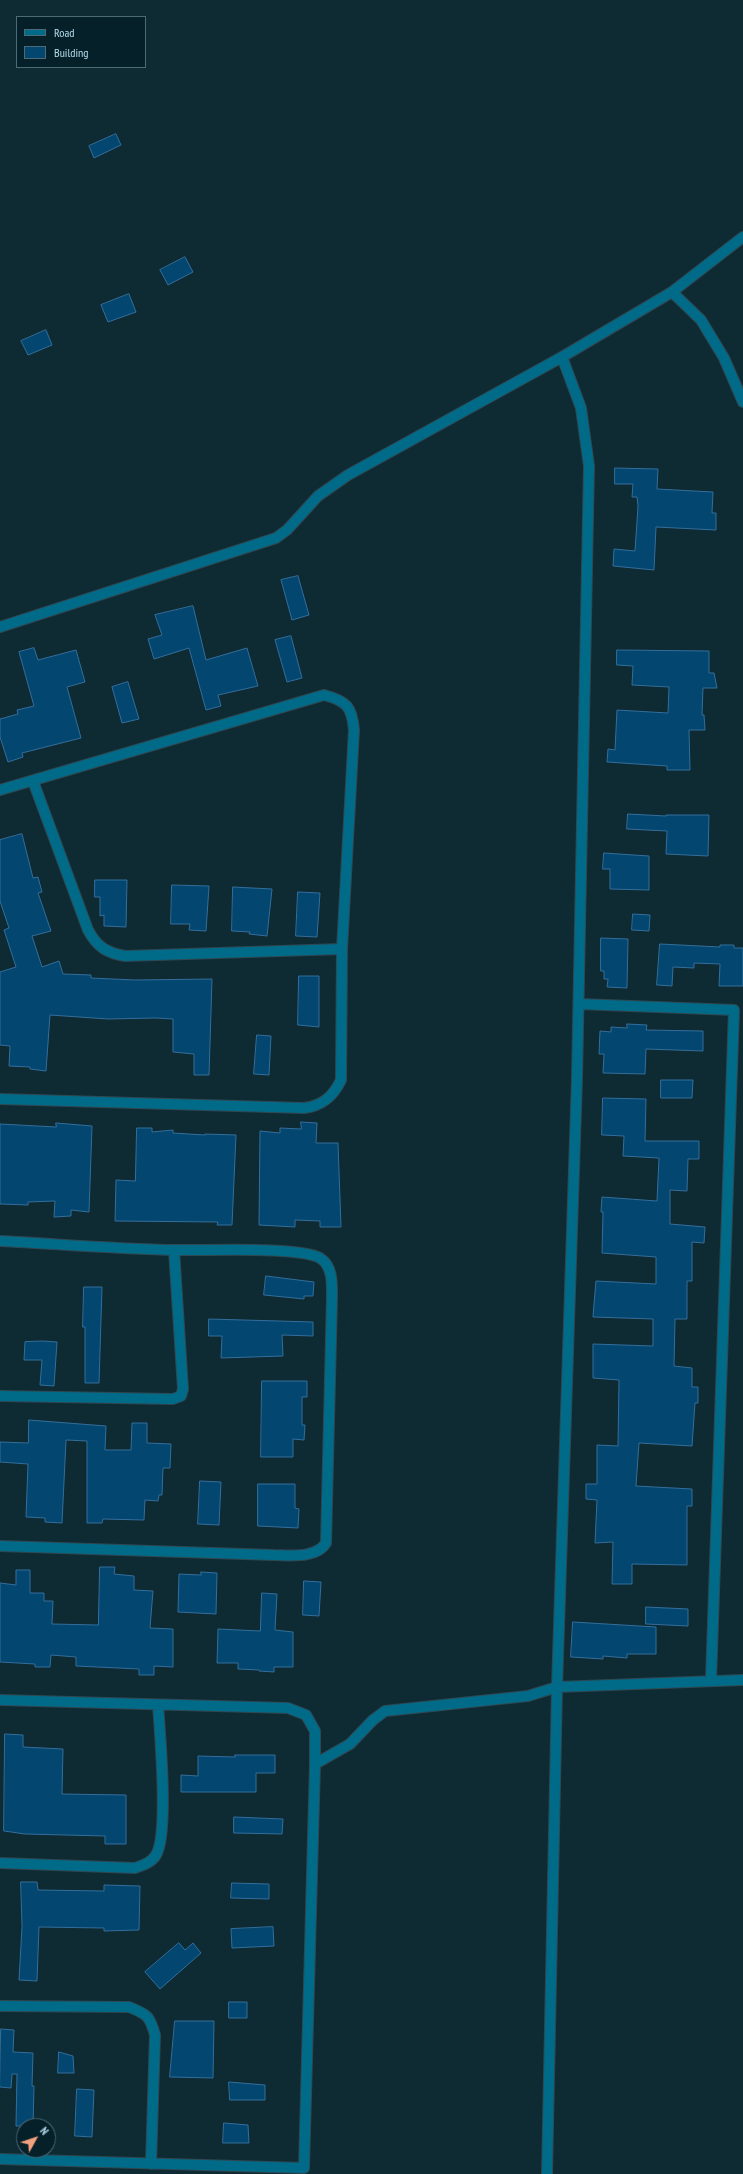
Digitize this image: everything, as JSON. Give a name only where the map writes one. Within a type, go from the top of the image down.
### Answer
[{"type":"street","points":[[0,627],[276,538],[287,530],[318,496],[348,475],[562,356],[672,292],[743,237]]},
{"type":"street","points":[[672,292],[701,320],[724,358],[743,402]]},
{"type":"street","points":[[547,2174],[557,1687],[579,1004],[589,466],[581,408],[562,356]]},
{"type":"street","points":[[0,790],[324,695],[337,698],[346,704],[352,714],[354,730],[342,949],[341,1080],[335,1091],[316,1107],[0,1099]]},
{"type":"street","points":[[33,781],[88,930],[100,947],[111,954],[125,956],[342,949]]},
{"type":"street","points":[[579,1004],[738,1010],[711,1680]]},
{"type":"street","points":[[0,1241],[174,1250],[291,1252],[320,1258],[328,1267],[332,1281],[326,1543],[321,1550],[313,1554],[273,1555],[0,1546]]},
{"type":"street","points":[[0,1396],[173,1399],[181,1396],[183,1389],[174,1250]]},
{"type":"street","points":[[315,1764],[350,1744],[373,1720],[385,1711],[528,1696],[557,1687],[711,1680],[743,1680]]},
{"type":"street","points":[[0,1700],[288,1708],[306,1715],[315,1731],[304,2171],[0,2159]]},
{"type":"street","points":[[0,1863],[135,1868],[148,1863],[156,1855],[160,1843],[162,1778],[158,1705]]},
{"type":"street","points":[[0,2006],[129,2007],[143,2012],[151,2020],[155,2035],[151,2164]]},
{"type":"building","points":[[116,134],[121,145],[94,158],[89,146]]},
{"type":"building","points":[[185,257],[193,272],[168,285],[160,270]]},
{"type":"building","points":[[129,294],[136,312],[108,322],[101,305]]},
{"type":"building","points":[[46,330],[52,345],[28,355],[21,341]]},
{"type":"building","points":[[615,468],[658,469],[657,489],[713,492],[712,513],[716,513],[716,530],[656,527],[654,570],[613,566],[614,549],[635,551],[638,506],[637,497],[632,497],[633,484],[615,484]]},
{"type":"building","points":[[298,576],[309,615],[292,620],[281,580]]},
{"type":"building","points":[[193,606],[206,660],[247,648],[258,686],[218,695],[221,706],[206,710],[189,648],[154,659],[148,639],[162,635],[155,615]]},
{"type":"building","points":[[291,636],[302,678],[287,682],[275,640]]},
{"type":"building","points":[[34,648],[38,660],[76,650],[85,682],[67,687],[81,738],[22,753],[23,757],[8,762],[0,737],[0,719],[18,714],[17,710],[34,706],[19,652]]},
{"type":"building","points":[[617,650],[709,651],[709,673],[714,673],[717,688],[703,688],[702,715],[704,715],[705,730],[689,730],[690,770],[667,770],[667,766],[607,762],[608,749],[615,750],[617,710],[668,713],[669,687],[632,685],[633,666],[617,665]]},
{"type":"building","points":[[128,682],[139,719],[122,723],[112,687]]},
{"type":"building","points":[[628,814],[666,816],[709,815],[708,856],[666,854],[667,831],[627,829]]},
{"type":"building","points":[[22,834],[33,878],[38,877],[42,892],[38,893],[51,931],[32,936],[42,967],[59,961],[63,974],[91,975],[91,978],[135,980],[212,979],[209,1075],[194,1075],[194,1054],[173,1052],[173,1019],[156,1018],[108,1019],[50,1015],[46,1071],[30,1069],[30,1067],[9,1066],[10,1046],[0,1045],[0,972],[16,967],[4,930],[9,928],[0,901],[0,840]]},
{"type":"building","points":[[604,853],[649,856],[649,890],[610,889],[610,869],[603,869]]},
{"type":"building","points":[[95,880],[127,880],[126,927],[104,926],[104,915],[100,916],[100,897],[95,897]]},
{"type":"building","points":[[172,885],[209,886],[206,931],[189,930],[190,924],[171,924]]},
{"type":"building","points":[[233,887],[272,889],[267,936],[249,934],[250,932],[232,931]]},
{"type":"building","points":[[298,892],[320,893],[317,937],[296,936]]},
{"type":"building","points":[[633,914],[650,915],[649,931],[632,930]]},
{"type":"building","points":[[601,938],[628,939],[627,988],[607,987],[608,979],[604,979],[604,971],[601,971]]},
{"type":"building","points":[[660,944],[720,947],[720,945],[734,945],[734,948],[743,948],[743,986],[719,986],[720,964],[694,963],[694,968],[673,967],[672,986],[657,985]]},
{"type":"building","points":[[299,976],[319,976],[319,1027],[298,1025]]},
{"type":"building","points":[[627,1024],[647,1025],[646,1030],[703,1031],[703,1051],[646,1049],[645,1074],[603,1073],[604,1054],[599,1054],[600,1031],[611,1032],[611,1027],[627,1028]]},
{"type":"building","points":[[257,1035],[271,1036],[269,1075],[254,1074]]},
{"type":"building","points":[[661,1080],[693,1080],[692,1098],[661,1098]]},
{"type":"building","points":[[603,1098],[646,1099],[645,1141],[699,1141],[699,1159],[688,1159],[687,1191],[670,1190],[670,1224],[705,1227],[704,1243],[692,1242],[692,1281],[687,1281],[687,1319],[675,1319],[674,1366],[692,1368],[692,1387],[698,1387],[698,1403],[695,1403],[692,1446],[639,1443],[636,1486],[692,1489],[692,1506],[687,1506],[687,1565],[632,1564],[632,1584],[612,1584],[613,1542],[595,1543],[597,1500],[586,1499],[586,1484],[597,1484],[597,1445],[618,1446],[619,1380],[593,1378],[593,1344],[653,1346],[653,1319],[593,1317],[596,1281],[656,1284],[656,1257],[602,1253],[603,1212],[601,1212],[602,1197],[657,1201],[659,1158],[623,1156],[624,1136],[602,1135]]},
{"type":"building","points":[[301,1122],[317,1123],[316,1143],[338,1143],[341,1227],[320,1227],[320,1221],[295,1220],[295,1227],[259,1225],[260,1131],[280,1133],[280,1128],[301,1129]]},
{"type":"building","points":[[56,1123],[92,1126],[89,1212],[71,1210],[71,1216],[54,1217],[55,1201],[28,1202],[28,1205],[0,1204],[0,1124],[56,1127]]},
{"type":"building","points":[[137,1128],[152,1128],[152,1132],[173,1130],[173,1133],[236,1135],[232,1225],[217,1225],[218,1222],[115,1221],[116,1180],[135,1181]]},
{"type":"building","points":[[266,1276],[314,1282],[313,1296],[304,1296],[304,1299],[264,1295]]},
{"type":"building","points":[[84,1287],[102,1287],[99,1383],[85,1383],[85,1327],[83,1327]]},
{"type":"building","points":[[209,1319],[313,1322],[313,1336],[282,1335],[283,1356],[221,1358],[222,1336],[209,1336]]},
{"type":"building","points":[[25,1342],[57,1342],[54,1386],[40,1385],[42,1360],[24,1360]]},
{"type":"building","points":[[262,1381],[307,1381],[307,1397],[302,1397],[302,1425],[305,1425],[304,1440],[293,1439],[293,1457],[261,1457]]},
{"type":"building","points":[[29,1420],[106,1426],[105,1450],[131,1450],[132,1423],[147,1423],[147,1443],[171,1444],[170,1468],[163,1468],[162,1495],[159,1495],[158,1501],[145,1500],[144,1520],[103,1519],[102,1523],[87,1523],[87,1441],[66,1440],[62,1523],[45,1522],[45,1518],[26,1517],[28,1464],[0,1462],[0,1442],[28,1443]]},
{"type":"building","points":[[200,1481],[221,1482],[219,1525],[198,1524]]},
{"type":"building","points":[[258,1484],[295,1484],[295,1508],[299,1509],[298,1528],[258,1526]]},
{"type":"building","points":[[100,1567],[115,1567],[114,1574],[134,1576],[134,1590],[153,1591],[150,1628],[173,1629],[173,1667],[154,1666],[154,1675],[139,1675],[139,1669],[76,1666],[76,1657],[51,1655],[50,1667],[35,1667],[35,1664],[0,1662],[0,1583],[16,1585],[16,1570],[30,1570],[30,1593],[44,1593],[44,1601],[53,1601],[52,1624],[98,1625]]},
{"type":"building","points":[[201,1572],[217,1573],[216,1614],[178,1612],[179,1574],[201,1575]]},
{"type":"building","points":[[304,1581],[321,1582],[319,1616],[303,1615]]},
{"type":"building","points":[[262,1593],[277,1594],[275,1630],[293,1632],[293,1667],[274,1667],[274,1672],[238,1669],[238,1663],[217,1663],[218,1629],[260,1631]]},
{"type":"building","points":[[646,1607],[688,1609],[688,1626],[646,1624]]},
{"type":"building","points":[[573,1622],[656,1627],[656,1654],[627,1654],[627,1658],[603,1656],[603,1659],[571,1657]]},
{"type":"building","points":[[5,1734],[23,1735],[23,1747],[63,1749],[62,1794],[126,1795],[126,1844],[105,1844],[105,1836],[25,1834],[4,1831]]},
{"type":"building","points":[[235,1755],[275,1755],[275,1773],[256,1773],[256,1792],[181,1792],[181,1775],[198,1776],[198,1756],[235,1757]]},
{"type":"building","points":[[234,1817],[283,1819],[282,1834],[234,1833]]},
{"type":"building","points":[[21,1882],[37,1882],[38,1890],[104,1891],[104,1885],[140,1886],[139,1930],[104,1931],[104,1928],[39,1927],[37,1981],[19,1980],[22,1927]]},
{"type":"building","points":[[232,1883],[269,1884],[269,1899],[231,1898]]},
{"type":"building","points":[[273,1927],[274,1946],[232,1948],[231,1929]]},
{"type":"building","points":[[179,1943],[185,1950],[193,1943],[201,1953],[160,1989],[145,1972]]},
{"type":"building","points":[[229,2002],[247,2002],[247,2018],[229,2018]]},
{"type":"building","points":[[175,2021],[214,2021],[213,2078],[170,2077]]},
{"type":"building","points":[[1,2029],[14,2030],[13,2052],[33,2053],[33,2118],[16,2118],[17,2074],[12,2074],[11,2088],[0,2087]]},
{"type":"building","points":[[59,2052],[73,2056],[74,2073],[58,2073]]},
{"type":"building","points":[[229,2082],[265,2085],[265,2100],[230,2100]]},
{"type":"building","points":[[77,2089],[94,2090],[92,2137],[75,2136]]},
{"type":"building","points":[[224,2123],[248,2125],[249,2143],[223,2143]]}]
